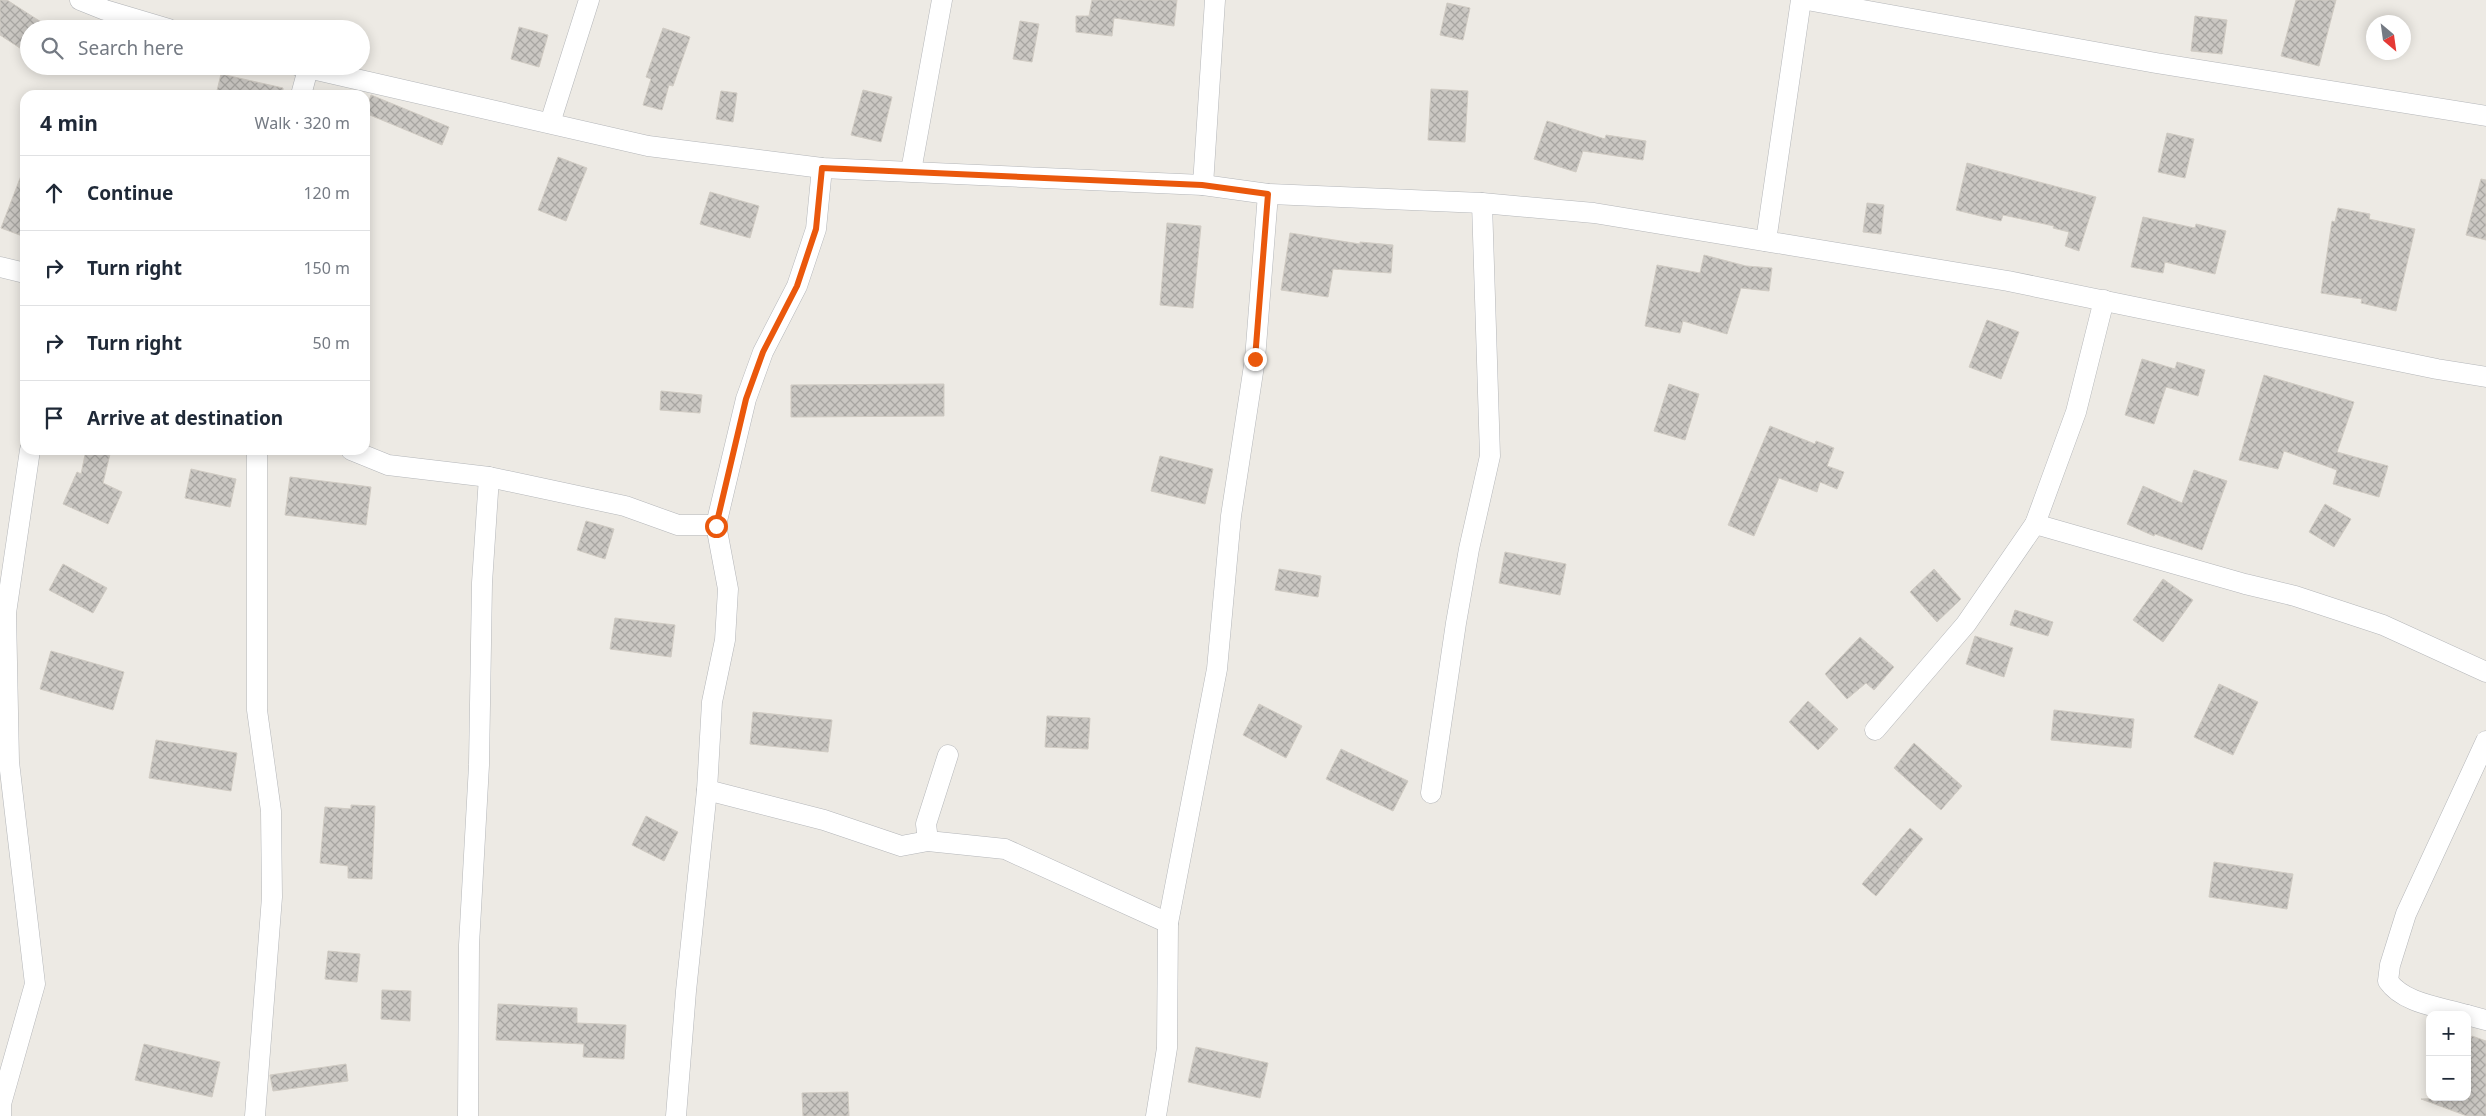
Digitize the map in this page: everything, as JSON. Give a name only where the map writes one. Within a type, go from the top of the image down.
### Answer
[{"type":"street","points":[[80,0],[138,20]]},
{"type":"street","points":[[550,123],[589,0]]},
{"type":"street","points":[[911,171],[942,0]]},
{"type":"street","points":[[1202,185],[1215,0]]},
{"type":"street","points":[[1766,241],[1802,0]]},
{"type":"street","points":[[1807,0],[2156,63],[2486,116]]},
{"type":"street","points":[[302,90],[303,75]]},
{"type":"street","points":[[335,75],[648,146],[822,168],[1202,185],[1268,194],[1482,202],[1594,213],[2008,281],[2437,369],[2486,377]]},
{"type":"street","points":[[676,1116],[686,991],[707,790],[712,702],[725,640],[728,589],[716,526],[746,399],[763,352],[797,286],[816,229],[822,168]]},
{"type":"street","points":[[1156,1116],[1168,1048],[1168,923],[1217,669],[1231,516],[1255,359],[1268,194]]},
{"type":"street","points":[[1431,793],[1456,623],[1469,549],[1490,456],[1482,202]]},
{"type":"street","points":[[0,267],[20,272]]},
{"type":"street","points":[[1875,730],[1966,624],[2035,524],[2076,412],[2104,300]]},
{"type":"street","points":[[1,1116],[1,1104],[35,984],[9,762],[6,613],[29,455]]},
{"type":"street","points":[[255,1116],[272,898],[271,811],[257,710],[257,455]]},
{"type":"street","points":[[363,455],[388,465],[489,477],[625,506],[678,525],[716,526]]},
{"type":"street","points":[[468,1116],[469,946],[479,765],[482,583],[489,477]]},
{"type":"street","points":[[2035,524],[2245,584],[2304,598],[2384,625],[2486,672]]},
{"type":"street","points":[[2453,1011],[2405,997],[2394,991],[2388,981],[2390,965],[2406,914],[2486,741]]},
{"type":"street","points":[[928,841],[926,824],[948,755]]},
{"type":"street","points":[[707,790],[824,820],[901,846],[928,841],[1005,849],[1168,923]]},
{"type":"street","points":[[2471,1016],[2486,1020]]},
{"type":"building","points":[[0,0],[7,0],[38,20],[20,20],[20,48],[0,35]]},
{"type":"building","points":[[1092,0],[1177,0],[1174,26],[1114,18],[1112,36],[1076,32],[1076,16],[1089,16]]},
{"type":"building","points":[[2296,0],[2336,0],[2319,66],[2281,56]]},
{"type":"building","points":[[1447,3],[1470,8],[1463,40],[1440,35]]},
{"type":"building","points":[[2195,16],[2227,20],[2222,54],[2191,51]]},
{"type":"building","points":[[1020,21],[1039,24],[1032,62],[1013,59]]},
{"type":"building","points":[[519,27],[548,35],[539,67],[511,59]]},
{"type":"building","points":[[663,28],[690,37],[673,86],[669,85],[662,110],[643,105],[651,79],[646,77]]},
{"type":"building","points":[[221,75],[283,88],[283,90],[217,90]]},
{"type":"building","points":[[1431,89],[1468,91],[1465,142],[1428,140]]},
{"type":"building","points":[[863,90],[892,97],[881,142],[851,135]]},
{"type":"building","points":[[721,91],[737,93],[733,122],[716,119]]},
{"type":"building","points":[[371,95],[449,127],[442,145],[370,115]]},
{"type":"building","points":[[1547,121],[1605,139],[1606,135],[1646,141],[1643,160],[1583,151],[1576,172],[1534,159]]},
{"type":"building","points":[[2167,133],[2194,139],[2185,178],[2158,172]]},
{"type":"building","points":[[558,157],[587,168],[566,221],[538,210]]},
{"type":"building","points":[[1967,163],[2096,197],[2079,251],[2065,246],[2069,232],[2053,228],[2054,226],[2003,215],[2001,221],[1956,210]]},
{"type":"building","points":[[20,178],[20,235],[1,228]]},
{"type":"building","points":[[2481,179],[2486,180],[2486,240],[2466,235]]},
{"type":"building","points":[[710,192],[759,206],[750,238],[700,224]]},
{"type":"building","points":[[1867,203],[1884,205],[1881,234],[1863,232]]},
{"type":"building","points":[[2338,208],[2370,214],[2369,219],[2415,229],[2396,311],[2361,303],[2362,299],[2321,293],[2332,221],[2335,222]]},
{"type":"building","points":[[2143,217],[2195,228],[2196,224],[2226,231],[2215,274],[2165,262],[2163,273],[2131,267]]},
{"type":"building","points":[[1167,223],[1201,226],[1193,308],[1160,305]]},
{"type":"building","points":[[1290,233],[1360,244],[1360,242],[1393,245],[1391,273],[1333,269],[1328,297],[1281,290]]},
{"type":"building","points":[[1704,255],[1746,266],[1772,268],[1769,291],[1741,288],[1727,334],[1683,321],[1680,333],[1645,326],[1657,265],[1700,273]]},
{"type":"building","points":[[1987,320],[2019,332],[2001,379],[1969,367]]},
{"type":"building","points":[[2142,359],[2175,369],[2177,362],[2205,370],[2198,396],[2166,387],[2154,424],[2125,415]]},
{"type":"building","points":[[2264,375],[2354,402],[2337,452],[2388,466],[2379,497],[2333,484],[2337,470],[2284,451],[2278,469],[2239,460]]},
{"type":"building","points":[[944,384],[944,416],[791,417],[791,385]]},
{"type":"building","points":[[1669,384],[1699,394],[1685,440],[1654,431]]},
{"type":"building","points":[[661,391],[702,395],[700,413],[660,410]]},
{"type":"building","points":[[1770,426],[1815,444],[1816,441],[1834,448],[1827,466],[1844,472],[1837,489],[1820,482],[1817,492],[1779,478],[1754,536],[1728,525]]},
{"type":"building","points":[[85,455],[110,455],[103,483],[122,492],[108,524],[63,504],[77,472],[81,474]]},
{"type":"building","points":[[1160,456],[1213,469],[1205,504],[1151,491]]},
{"type":"building","points":[[191,469],[236,479],[230,507],[185,498]]},
{"type":"building","points":[[2194,470],[2227,481],[2202,550],[2155,534],[2154,536],[2127,524],[2143,486],[2182,503]]},
{"type":"building","points":[[290,477],[371,487],[366,525],[285,515]]},
{"type":"building","points":[[2325,504],[2351,519],[2334,547],[2309,532]]},
{"type":"building","points":[[586,521],[614,529],[605,559],[577,550]]},
{"type":"building","points":[[1505,552],[1566,564],[1560,595],[1499,583]]},
{"type":"building","points":[[63,564],[107,588],[93,613],[49,590]]},
{"type":"building","points":[[1279,569],[1321,576],[1318,597],[1275,590]]},
{"type":"building","points":[[1934,569],[1961,599],[1937,622],[1910,592]]},
{"type":"building","points":[[2163,579],[2193,600],[2163,642],[2133,620]]},
{"type":"building","points":[[2015,610],[2053,622],[2048,636],[2010,625]]},
{"type":"building","points":[[615,618],[675,625],[671,657],[610,649]]},
{"type":"building","points":[[1975,636],[2013,648],[2004,677],[1966,664]]},
{"type":"building","points":[[1860,637],[1894,667],[1874,690],[1866,683],[1847,699],[1825,674]]},
{"type":"building","points":[[51,651],[124,672],[113,710],[40,689]]},
{"type":"building","points":[[2219,684],[2258,702],[2233,755],[2194,737]]},
{"type":"building","points":[[1808,701],[1838,729],[1818,750],[1789,722]]},
{"type":"building","points":[[1259,704],[1302,726],[1286,758],[1243,735]]},
{"type":"building","points":[[2054,710],[2134,719],[2131,748],[2051,740]]},
{"type":"building","points":[[753,712],[832,720],[828,752],[750,744]]},
{"type":"building","points":[[1047,716],[1090,718],[1088,749],[1045,747]]},
{"type":"building","points":[[156,740],[237,753],[231,791],[149,778]]},
{"type":"building","points":[[1914,743],[1962,786],[1941,810],[1894,768]]},
{"type":"building","points":[[1341,749],[1408,781],[1393,811],[1326,779]]},
{"type":"building","points":[[351,805],[375,806],[372,879],[348,878],[348,866],[320,863],[325,807],[351,809]]},
{"type":"building","points":[[646,816],[678,832],[664,861],[632,845]]},
{"type":"building","points":[[1910,828],[1923,839],[1876,896],[1862,884]]},
{"type":"building","points":[[2214,862],[2293,874],[2287,909],[2209,897]]},
{"type":"building","points":[[328,951],[360,954],[357,982],[325,979]]},
{"type":"building","points":[[382,990],[411,991],[410,1021],[381,1019]]},
{"type":"building","points":[[498,1004],[577,1008],[577,1023],[626,1025],[624,1059],[583,1057],[584,1044],[496,1040]]},
{"type":"building","points":[[2472,1036],[2486,1041],[2486,1116],[2467,1116],[2426,1101],[2471,1101]]},
{"type":"building","points":[[144,1044],[220,1062],[212,1097],[135,1080]]},
{"type":"building","points":[[1196,1047],[1268,1063],[1260,1098],[1188,1082]]},
{"type":"building","points":[[346,1064],[348,1081],[273,1091],[270,1075]]},
{"type":"building","points":[[848,1092],[849,1116],[803,1116],[802,1093]]},
{"type":"route","points":[[716,526],[746,399],[763,352],[797,286],[816,229],[822,168],[1202,185],[1268,194],[1255,359]]}]
